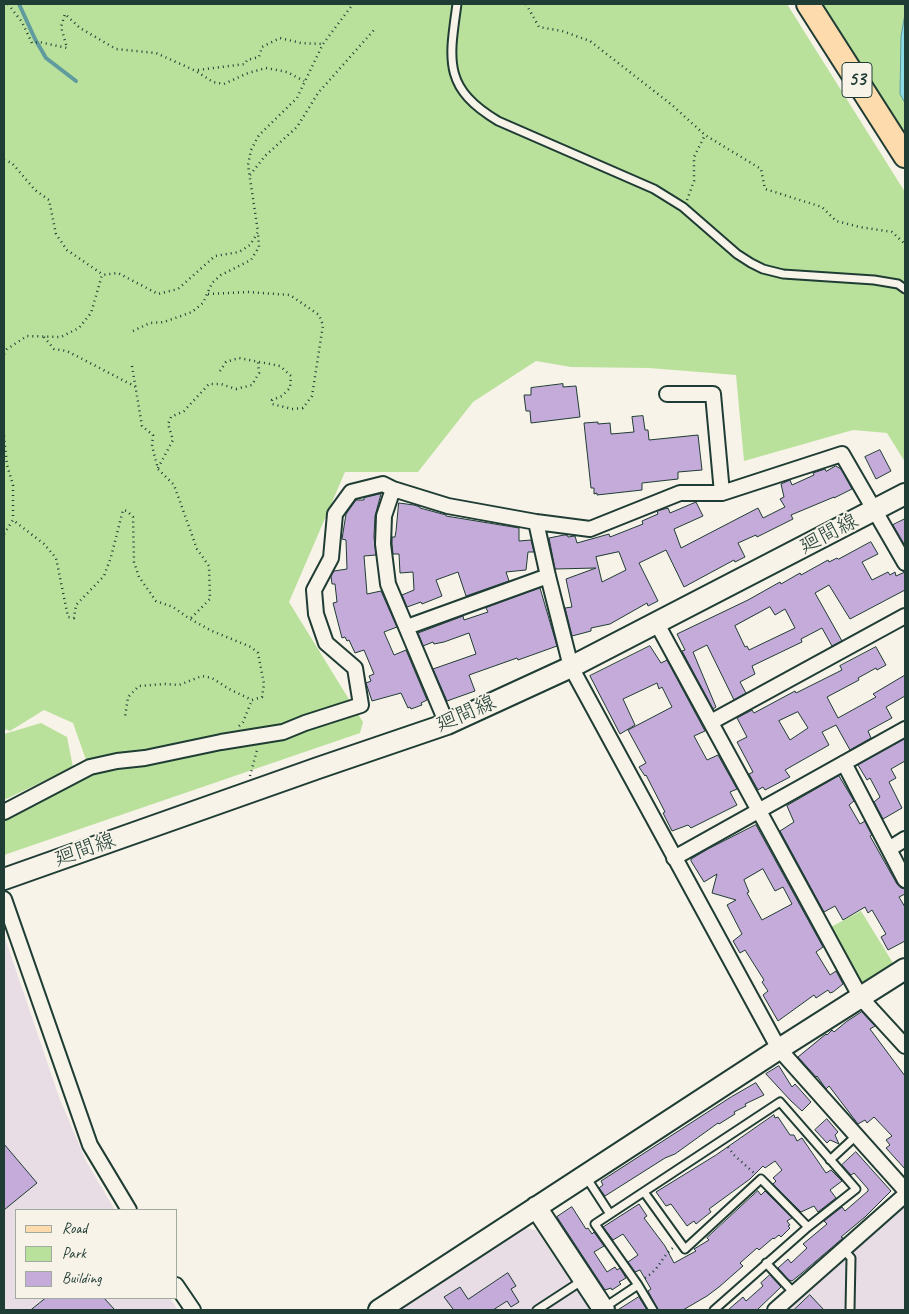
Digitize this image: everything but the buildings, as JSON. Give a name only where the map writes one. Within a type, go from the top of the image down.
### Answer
[{"type":"main road","name":"53","points":[[808,4],[905,156]]},
{"type":"street","points":[[668,394],[713,394],[722,493]]},
{"type":"street","points":[[4,812],[90,767],[283,732],[361,705],[355,668],[326,643],[316,614],[314,590],[331,558],[336,514],[351,492],[383,484],[393,489],[448,506],[536,522],[590,529],[680,493],[722,493],[842,454],[905,563]]},
{"type":"street","points":[[393,489],[384,516],[383,544],[388,584],[447,724]]},
{"type":"street","name":"廻間線","points":[[4,879],[447,724],[571,667],[905,494]]},
{"type":"street","points":[[536,522],[571,667],[779,1049],[905,1190]]},
{"type":"street","points":[[407,627],[548,576]]},
{"type":"street","points":[[711,722],[905,616]]},
{"type":"street","points":[[656,622],[861,998],[905,1046]]},
{"type":"street","points":[[674,858],[905,729]]},
{"type":"street","points":[[844,763],[905,880]]},
{"type":"street","points":[[889,848],[905,839]]},
{"type":"street","points":[[4,899],[90,1145],[127,1209]]},
{"type":"street","points":[[379,1310],[905,969]]},
{"type":"street","points":[[775,1310],[905,1195]]},
{"type":"street","points":[[536,1208],[604,1309]]},
{"type":"street","points":[[178,1288],[193,1310]]},
{"type":"lane","points":[[457,4],[451,54],[452,69],[466,96],[479,110],[498,121],[654,189],[684,208],[737,254],[763,269],[783,274],[874,280],[898,284],[905,289]]},
{"type":"lane","points":[[653,1310],[595,1224],[780,1102],[856,1189],[766,1263],[714,1310]]},
{"type":"lane","points":[[830,1160],[856,1136]]},
{"type":"lane","points":[[585,1176],[610,1214]]},
{"type":"lane","points":[[644,1192],[685,1249],[761,1179],[808,1228]]},
{"type":"lane","points":[[844,1250],[852,1258],[850,1310]]},
{"type":"lane","points":[[766,1263],[794,1293]]},
{"type":"lane","points":[[537,1310],[584,1280]]},
{"type":"lane","points":[[604,1309],[637,1284]]},
{"type":"path","points":[[8,4],[22,22],[32,43],[40,42],[67,48],[61,27],[65,14],[80,28],[116,49],[156,53],[196,71],[213,82],[224,84],[248,73],[266,68],[287,72],[304,81]]},
{"type":"path","points":[[133,330],[150,323],[164,322],[192,312],[203,303],[212,283],[221,275],[251,260],[259,247],[248,166],[251,150],[259,134],[297,98],[324,44],[353,4]]},
{"type":"path","points":[[526,4],[539,26],[562,30],[590,41],[672,106],[705,135],[761,169],[765,190],[822,207],[836,221],[892,232],[905,244]]},
{"type":"path","points":[[250,175],[265,156],[297,127],[318,92],[374,30]]},
{"type":"path","points":[[196,71],[245,64],[247,60],[259,57],[262,47],[280,38],[301,43],[324,44]]},
{"type":"path","points":[[684,208],[694,181],[694,157],[705,135]]},
{"type":"path","points":[[4,160],[12,163],[35,190],[49,200],[56,234],[67,250],[102,274],[118,273],[158,294],[178,289],[215,256],[240,252],[250,246],[258,232]]},
{"type":"path","points":[[4,354],[7,349],[28,336],[61,337],[79,328],[91,313],[102,274]]},
{"type":"path","points":[[208,294],[248,292],[290,295],[319,316],[323,325],[312,396],[304,408],[292,409],[272,404],[272,400],[282,396],[290,388],[291,376],[280,366],[240,358],[226,362],[220,371]]},
{"type":"path","points":[[44,337],[54,348],[67,351],[136,386]]},
{"type":"path","points":[[158,470],[173,440],[168,424],[171,417],[184,411],[209,384],[221,384],[236,389],[252,386],[259,373],[258,362]]},
{"type":"path","points":[[132,366],[142,426],[153,435],[152,446],[158,470],[174,485],[197,550],[209,566],[210,599],[190,619]]},
{"type":"path","points":[[4,436],[7,465],[13,485],[13,520],[4,534]]},
{"type":"path","points":[[13,520],[44,544],[56,558],[68,617],[74,618],[76,605],[104,576],[123,510],[127,511],[133,517],[134,562],[139,577],[156,601],[173,607],[212,631],[251,647],[258,653],[264,684],[262,697],[252,700],[229,690],[212,678],[202,676],[179,685],[139,686],[128,697],[125,717]]},
{"type":"path","points":[[221,742],[243,722],[252,700]]},
{"type":"path","points":[[253,791],[249,778],[261,736]]},
{"type":"path","points":[[723,1140],[734,1155],[750,1168],[759,1180]]},
{"type":"path","points":[[637,1284],[655,1272],[668,1251],[680,1242]]},
{"type":"shaded area","points":[[4,935],[59,1097],[86,1161],[114,1209],[15,1209],[15,1299],[171,1299],[178,1310],[4,1310]]},
{"type":"shaded area","points":[[902,1206],[905,1206],[905,1310],[785,1310]]},
{"type":"shaded area","points":[[525,1228],[536,1230],[590,1310],[399,1310]]},
{"type":"green space","points":[[4,4],[787,4],[905,192],[905,462],[887,433],[853,430],[744,461],[736,375],[649,368],[571,367],[536,361],[473,402],[418,472],[345,472],[289,602],[363,722],[360,733],[4,855],[4,819],[91,774],[73,723],[44,710],[10,731],[4,729]]},
{"type":"green space","points":[[821,4],[905,4],[905,132]]},
{"type":"green space","points":[[41,723],[67,737],[73,767],[4,800],[4,734]]},
{"type":"green space","points":[[861,911],[893,963],[860,984],[829,928]]},
{"type":"water","points":[[905,14],[905,103],[900,94],[901,37]]},
{"type":"waterway","points":[[19,4],[46,58],[76,81]]}]
